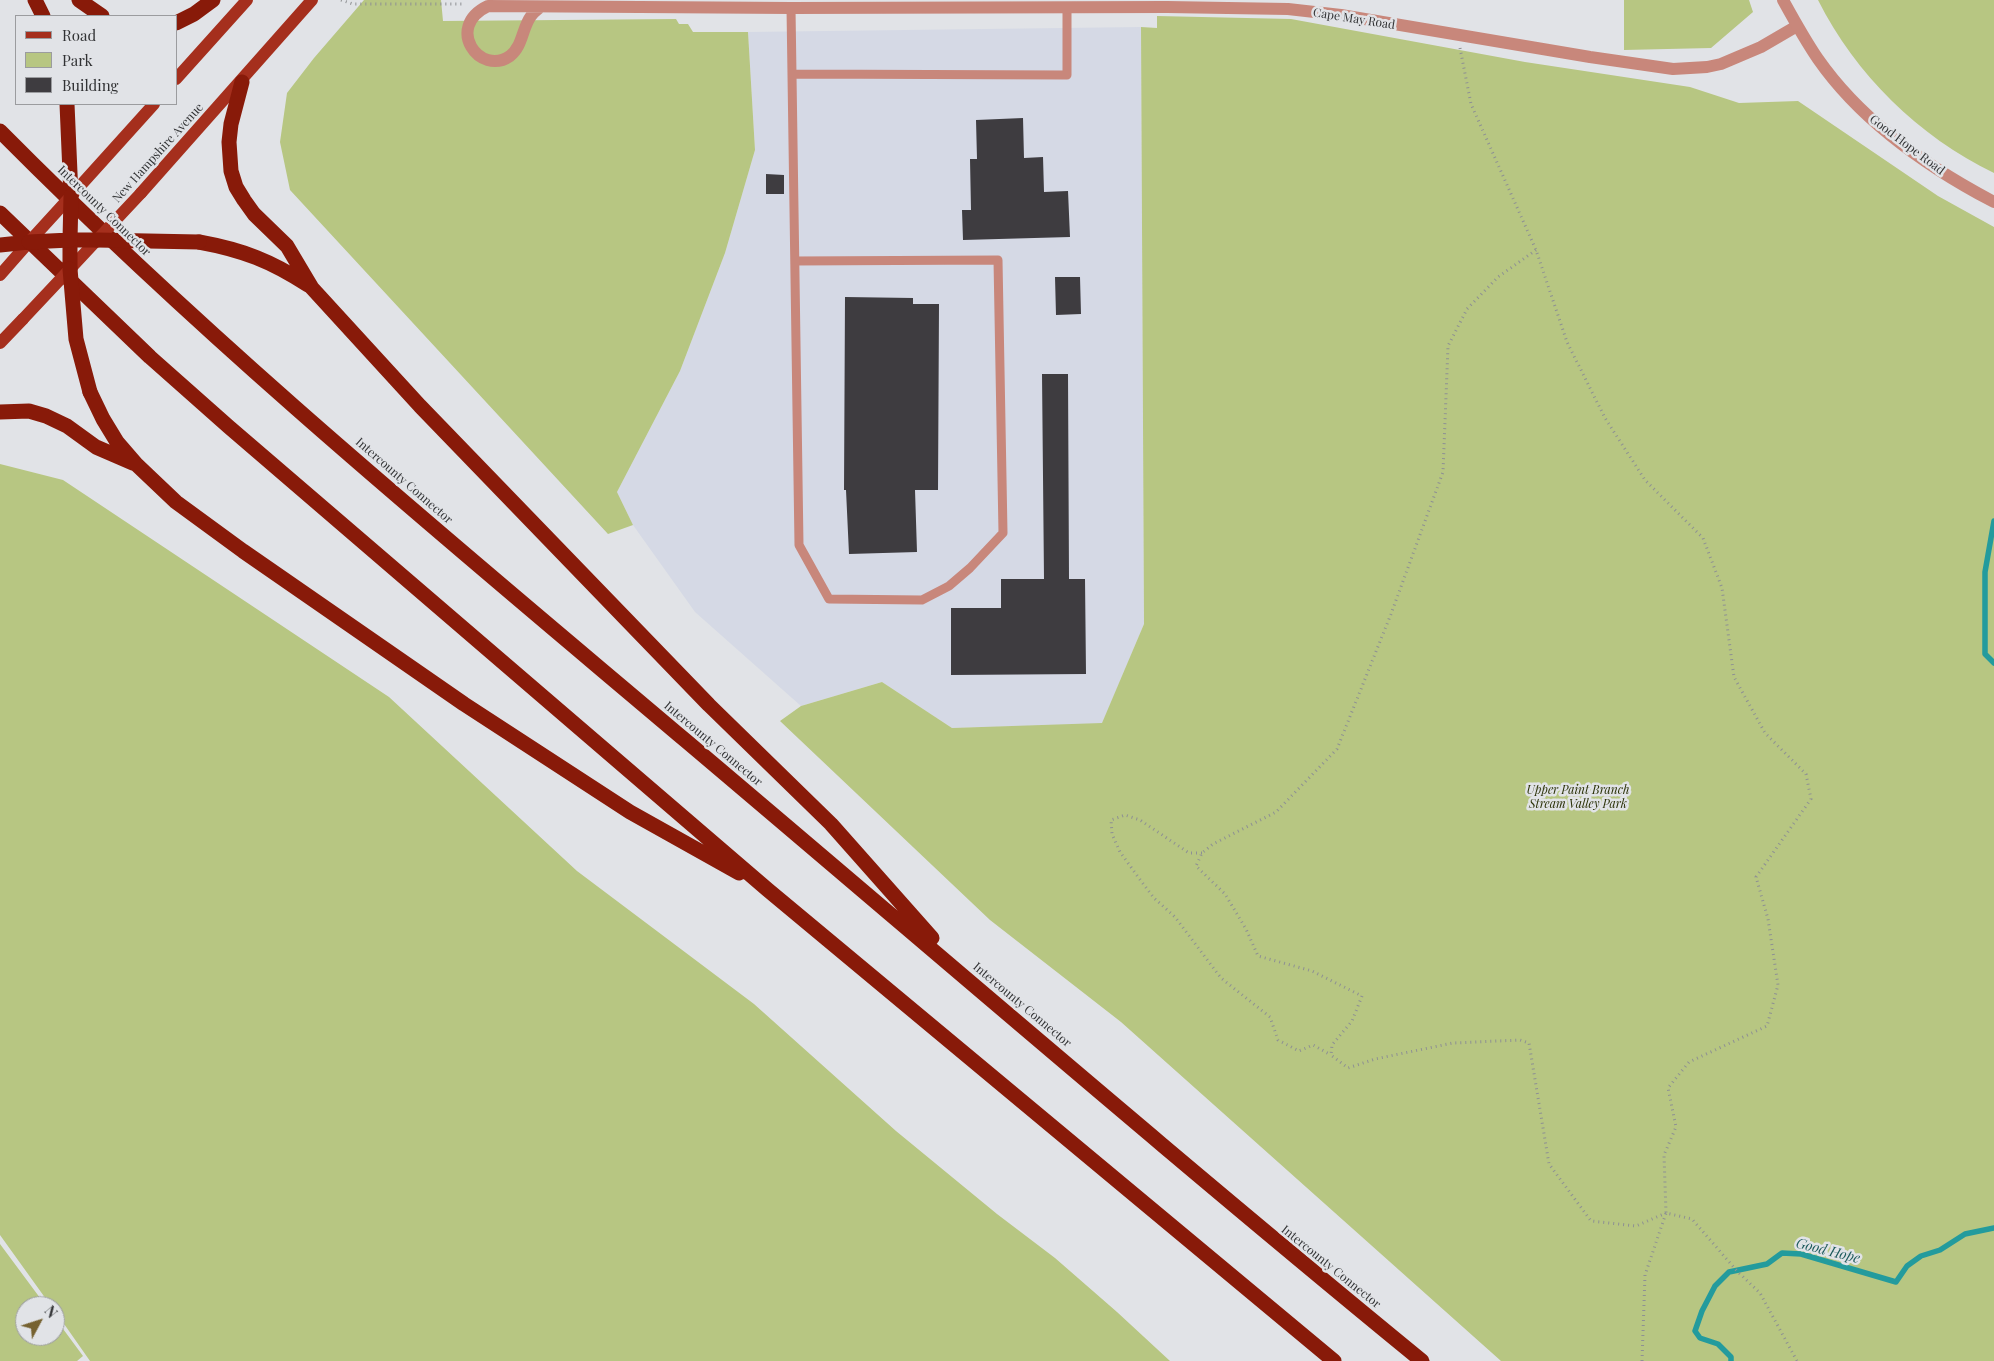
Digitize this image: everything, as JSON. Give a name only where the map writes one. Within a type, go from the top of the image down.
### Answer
[{"type":"highway","points":[[34,0],[42,15]]},
{"type":"highway","points":[[79,0],[101,15]]},
{"type":"highway","points":[[178,22],[194,14],[213,0]]},
{"type":"highway","points":[[242,82],[231,124],[229,142],[231,172],[236,187],[254,214],[287,246],[312,288],[434,420],[702,698],[831,824],[967,978]]},
{"type":"highway","points":[[68,111],[70,269],[76,339],[90,392],[103,419],[136,464],[155,484],[199,518],[464,704],[630,812],[768,890]]},
{"type":"highway","name":"Intercounty Connector","points":[[0,131],[158,284],[315,424],[1284,1248],[1422,1361]]},
{"type":"highway","points":[[0,213],[150,356],[229,428],[768,890],[1334,1361]]},
{"type":"highway","points":[[0,244],[70,240],[199,242],[248,253],[271,262],[312,288]]},
{"type":"highway","points":[[0,412],[29,411],[46,416],[68,426],[96,447],[136,464]]},
{"type":"main road","points":[[178,77],[247,0]]},
{"type":"main road","name":"New Hampshire Avenue","points":[[0,343],[242,82],[312,0]]},
{"type":"main road","points":[[0,275],[153,105]]},
{"type":"street","name":"Good Hope Road","points":[[1783,0],[1818,59],[1834,80],[1869,117],[1927,163],[1994,202]]},
{"type":"street","name":"Cape May Road","points":[[478,11],[488,6],[539,8],[791,8],[849,4],[1067,7],[1107,3],[1167,3],[1288,9],[1341,15],[1623,63],[1673,69],[1690,69],[1721,64],[1761,47],[1797,26]]},
{"type":"street","points":[[478,11],[470,20],[467,38],[472,48],[481,58],[494,61],[503,60],[511,55],[520,44],[530,16],[539,8]]},
{"type":"lane","points":[[792,74],[1067,76],[1067,7]]},
{"type":"lane","points":[[791,8],[799,545],[829,599],[922,600],[949,586],[970,568],[1003,532],[998,260],[795,261]]},
{"type":"path","points":[[341,0],[353,4],[471,4],[478,11]]},
{"type":"path","points":[[1458,36],[1471,104],[1536,250],[1567,342],[1605,418],[1645,480],[1703,538],[1722,588],[1734,676],[1765,733],[1806,774],[1811,799],[1756,877],[1768,919],[1778,985],[1767,1026],[1689,1062],[1668,1088],[1676,1126],[1664,1155],[1666,1213],[1645,1275],[1642,1361]]},
{"type":"path","points":[[1331,1055],[1332,1045],[1352,1021],[1362,996],[1312,971],[1258,956],[1246,930],[1225,894],[1196,866],[1202,853],[1213,844],[1276,812],[1337,748],[1391,614],[1443,472],[1448,346],[1467,308],[1498,277],[1536,250]]},
{"type":"path","points":[[1202,853],[1189,853],[1140,820],[1126,815],[1111,820],[1112,834],[1120,852],[1145,887],[1175,917],[1221,978],[1270,1017],[1278,1040],[1298,1051],[1313,1046],[1331,1055],[1348,1068],[1375,1059],[1453,1043],[1520,1040],[1529,1043],[1549,1164],[1591,1221],[1636,1226],[1666,1213],[1692,1219],[1737,1271],[1760,1293],[1798,1361]]},
{"type":"shaded area","points":[[1141,27],[1144,624],[1102,724],[952,728],[882,682],[801,706],[695,612],[633,525],[617,492],[680,371],[725,253],[755,150],[748,32]]},
{"type":"green space","points":[[364,0],[441,0],[443,21],[676,19],[679,24],[688,24],[693,32],[748,32],[755,150],[725,253],[680,371],[617,492],[633,525],[608,534],[290,190],[280,142],[287,93],[314,58]]},
{"type":"green space","points":[[1624,0],[1749,0],[1753,12],[1711,48],[1624,50]]},
{"type":"green space","points":[[1818,0],[1994,0],[1994,173],[1940,141],[1892,101],[1870,78],[1851,53],[1833,27]]},
{"type":"green space","name":"Upper Paint Branch Stream Valley Park","points":[[1157,16],[1291,19],[1525,62],[1690,87],[1739,103],[1798,101],[1938,196],[1994,227],[1994,1361],[1501,1361],[1121,1022],[990,920],[780,721],[801,706],[882,682],[952,728],[1102,723],[1144,624],[1141,27],[1157,28]]},
{"type":"green space","points":[[0,464],[63,480],[389,697],[577,871],[754,1004],[896,1131],[997,1214],[1055,1258],[1170,1361],[90,1361],[65,1325],[65,1296],[44,1296],[0,1235]]},
{"type":"green space","points":[[0,1244],[39,1296],[15,1296],[15,1346],[65,1346],[65,1332],[83,1356],[77,1361],[0,1361]]},
{"type":"building","points":[[1023,118],[1024,158],[1043,157],[1044,192],[1068,191],[1070,237],[963,240],[962,210],[971,210],[970,159],[977,159],[976,120]]},
{"type":"building","points":[[766,174],[784,175],[784,194],[766,194]]},
{"type":"building","points":[[1055,277],[1080,277],[1081,314],[1056,315]]},
{"type":"building","points":[[845,297],[913,298],[913,304],[939,304],[938,490],[915,490],[917,552],[849,554],[846,490],[844,490]]},
{"type":"building","points":[[1042,374],[1068,374],[1069,579],[1085,579],[1086,674],[951,675],[951,608],[1001,608],[1001,579],[1044,579]]},
{"type":"waterway","points":[[1994,521],[1985,572],[1985,654],[1994,663]]},
{"type":"waterway","name":"Good Hope","points":[[1731,1361],[1731,1357],[1718,1344],[1700,1338],[1695,1331],[1702,1311],[1715,1286],[1729,1272],[1767,1264],[1782,1253],[1801,1254],[1896,1282],[1907,1266],[1921,1256],[1940,1250],[1965,1234],[1994,1228]]}]
